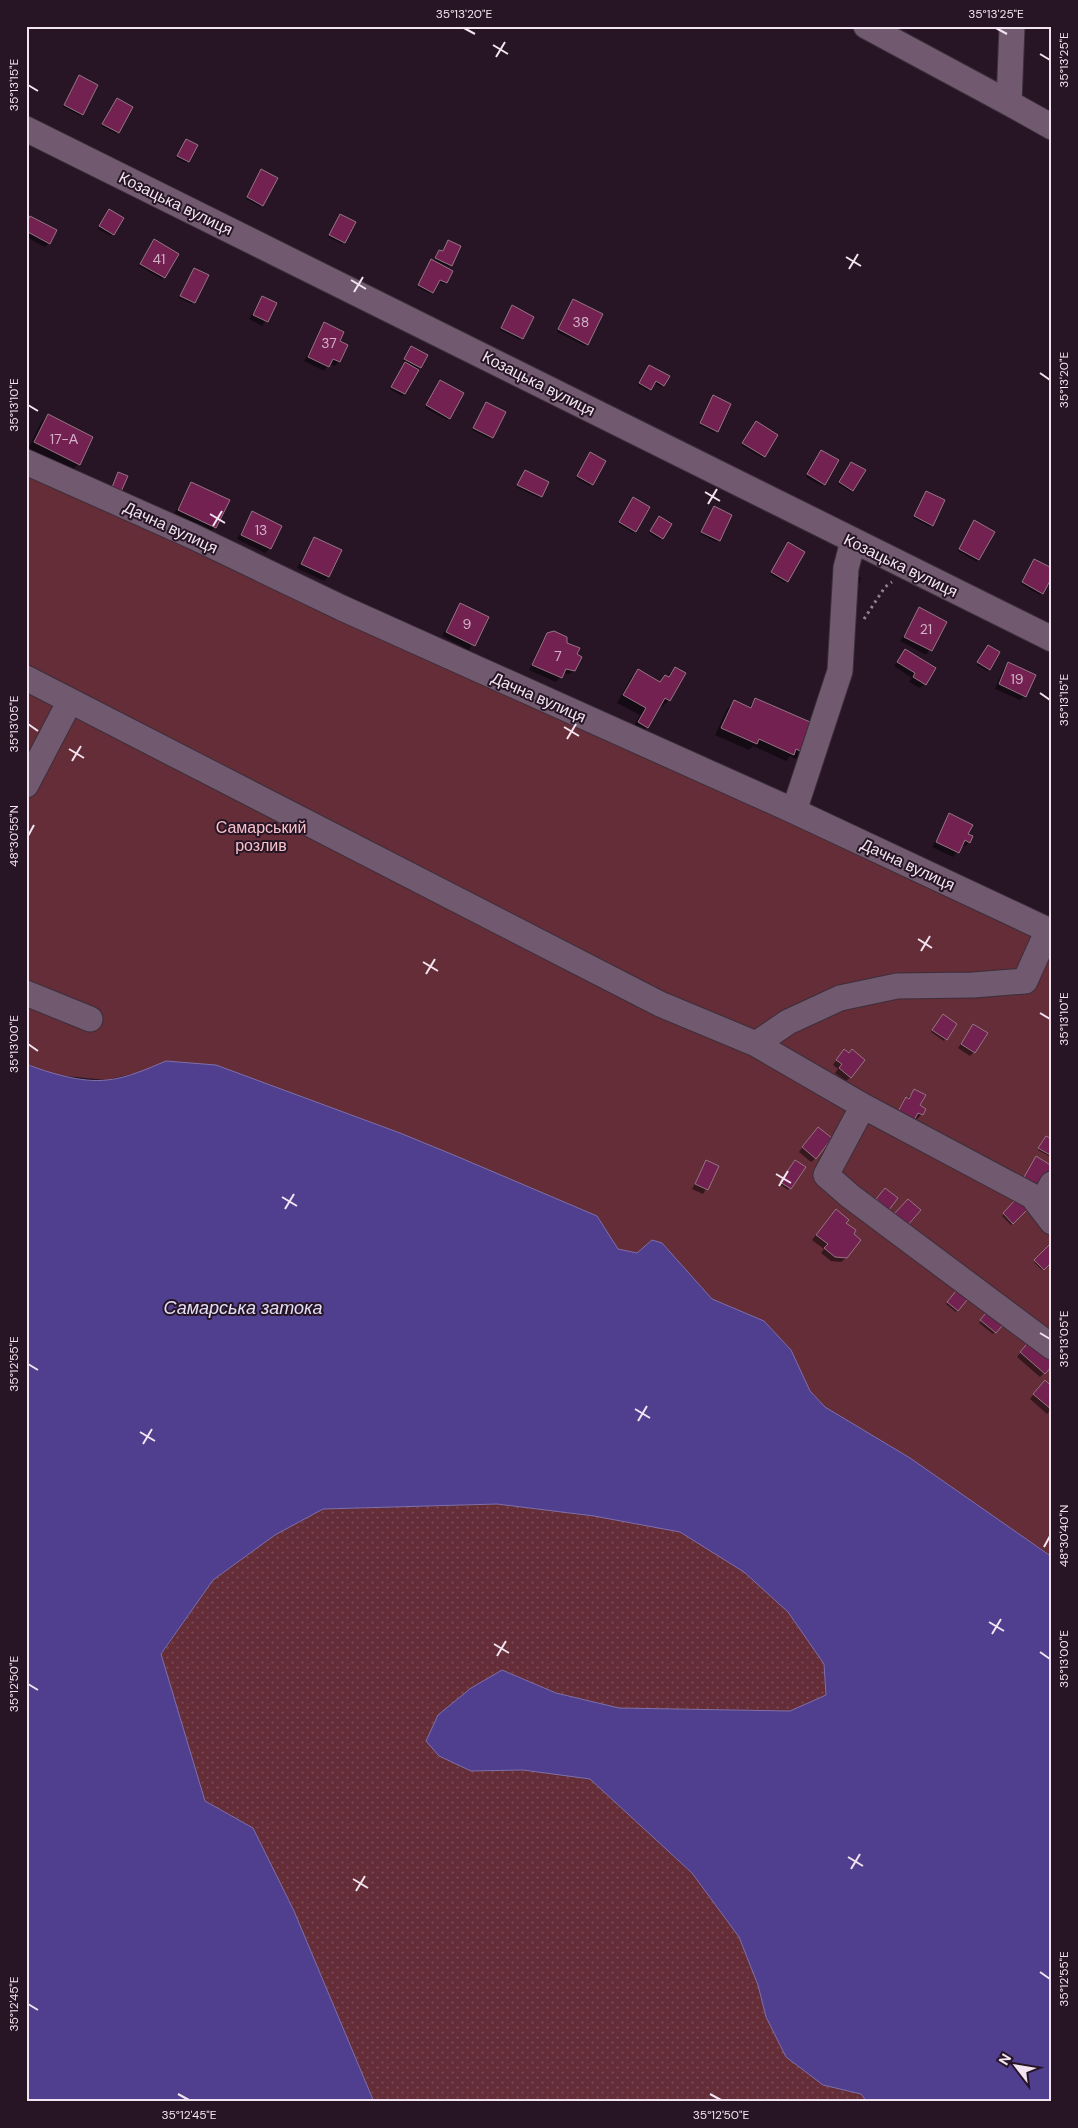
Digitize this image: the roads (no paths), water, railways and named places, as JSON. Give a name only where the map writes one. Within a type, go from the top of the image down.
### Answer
[{"type":"street","points":[[866,26],[1052,126]]},
{"type":"street","points":[[1009,103],[1012,26]]},
{"type":"street","name":"Козацька вулиця","points":[[26,129],[1052,639]]},
{"type":"street","name":"Дачна вулиця","points":[[26,462],[192,536],[342,608],[794,810],[1050,931]]},
{"type":"street","points":[[794,810],[840,671],[844,642],[846,568],[853,541]]},
{"type":"street","points":[[26,678],[660,1004],[756,1044],[864,1106],[1032,1196],[1046,1214]]},
{"type":"street","points":[[26,785],[70,701]]},
{"type":"street","points":[[756,1044],[788,1022],[840,998],[897,986],[973,985],[1025,981],[1050,931]]},
{"type":"street","points":[[26,993],[90,1019]]},
{"type":"street","points":[[864,1106],[826,1175],[850,1196],[1052,1347]]},
{"type":"street","points":[[1046,1214],[1052,1184]]},
{"type":"water","name":"Самарська затока","points":[[166,1061],[216,1065],[400,1133],[456,1156],[597,1216],[618,1249],[637,1253],[652,1240],[662,1243],[712,1299],[764,1321],[791,1350],[810,1391],[825,1407],[910,1458],[1052,1557],[1052,2102],[867,2102],[861,2094],[823,2085],[786,2057],[766,2017],[758,1985],[739,1937],[692,1873],[590,1779],[523,1770],[471,1771],[439,1756],[426,1741],[438,1715],[471,1688],[502,1670],[556,1693],[619,1708],[790,1711],[826,1695],[824,1664],[788,1612],[744,1572],[680,1532],[594,1516],[497,1504],[323,1509],[275,1535],[213,1580],[161,1654],[205,1801],[253,1828],[294,1911],[374,2102],[26,2102],[26,1064],[45,1071],[97,1081],[129,1075]]},
{"type":"park label","name":"Самарський розлив","points":[[261,836]]}]
